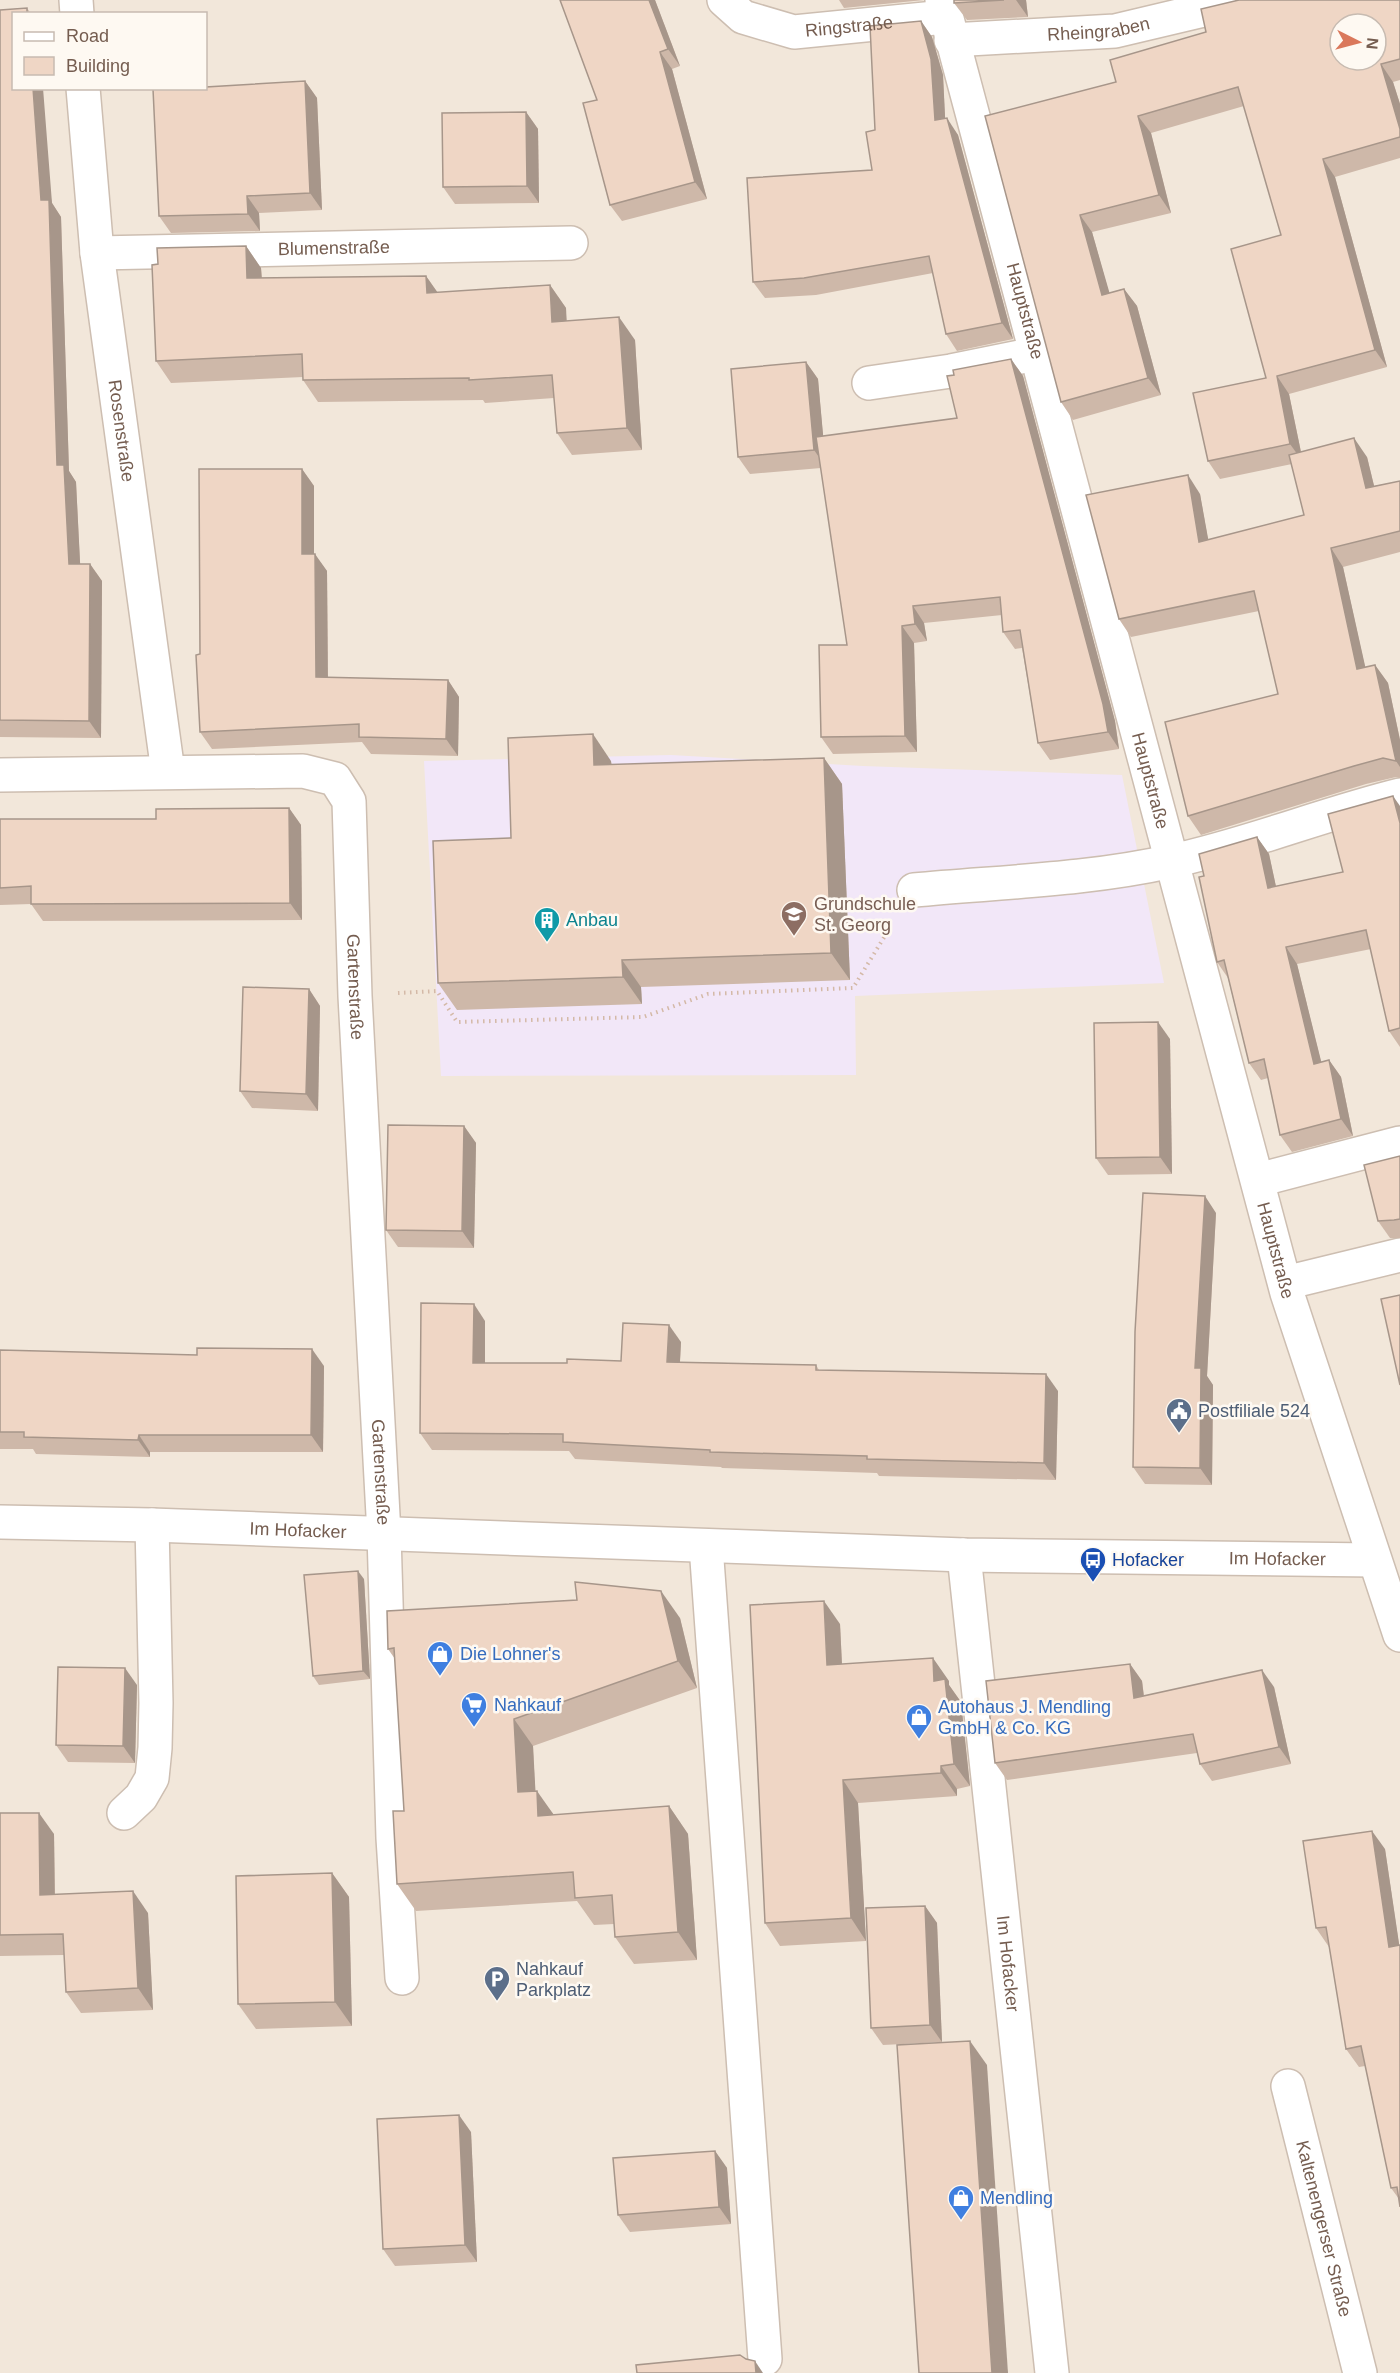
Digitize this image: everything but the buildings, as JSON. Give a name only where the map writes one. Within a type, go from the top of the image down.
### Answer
[{"type":"street","name":"Ringstraße","points":[[724,0],[743,16],[795,32],[946,19]]},
{"type":"street","name":"Rheingraben","points":[[946,19],[1115,31],[1246,0]]},
{"type":"street","name":"Hauptstraße","points":[[946,19],[1285,1283],[1374,1560]]},
{"type":"street","name":"Rosenstraße","points":[[83,90],[97,253],[168,772]]},
{"type":"street","name":"Blumenstraße","points":[[97,253],[571,243]]},
{"type":"street","points":[[869,383],[951,371],[1035,354]]},
{"type":"street","name":"Gartenstraße","points":[[0,775],[303,771],[334,779],[349,801],[355,996],[384,1534],[393,1838],[402,1978]]},
{"type":"street","points":[[914,890],[1089,874],[1172,861],[1258,838],[1400,795]]},
{"type":"street","points":[[1257,1180],[1400,1143]]},
{"type":"street","points":[[1285,1283],[1400,1255]]},
{"type":"street","name":"Im Hofacker","points":[[0,1522],[152,1525],[963,1555],[1374,1560]]},
{"type":"street","points":[[124,1813],[141,1797],[152,1778],[155,1748],[152,1525]]},
{"type":"street","points":[[706,1546],[765,2359]]},
{"type":"street","name":"Im Hofacker","points":[[963,1555],[1052,2373]]},
{"type":"street","points":[[1374,1560],[1400,1635]]},
{"type":"street","name":"Kaltenengerser Straße","points":[[1288,2086],[1360,2373]]},
{"type":"path","points":[[355,996],[437,991],[457,1022],[643,1017],[708,994],[853,988],[914,890]]},
{"type":"shaded area","points":[[0,0],[1400,0],[1400,2373],[0,2373]]},
{"type":"shaded area","name":"Grundschule St. Georg","points":[[671,755],[863,766],[1122,775],[1164,983],[855,996],[856,1075],[441,1076],[424,761]]},
{"type":"place","name":"Grundschule St. Georg","points":[[794,937]]},
{"type":"place","name":"Anbau","points":[[547,943]]},
{"type":"place","name":"Postfiliale 524","points":[[1179,1434]]},
{"type":"place","name":"Hofacker","points":[[1093,1583]]},
{"type":"place","name":"Die Lohner's","points":[[440,1677]]},
{"type":"place","name":"Nahkauf","points":[[474,1728]]},
{"type":"place","name":"Autohaus J. Mendling GmbH & Co. KG","points":[[919,1740]]},
{"type":"place","name":"Nahkauf Parkplatz","points":[[497,2002]]},
{"type":"place","name":"Mendling","points":[[961,2221]]}]
